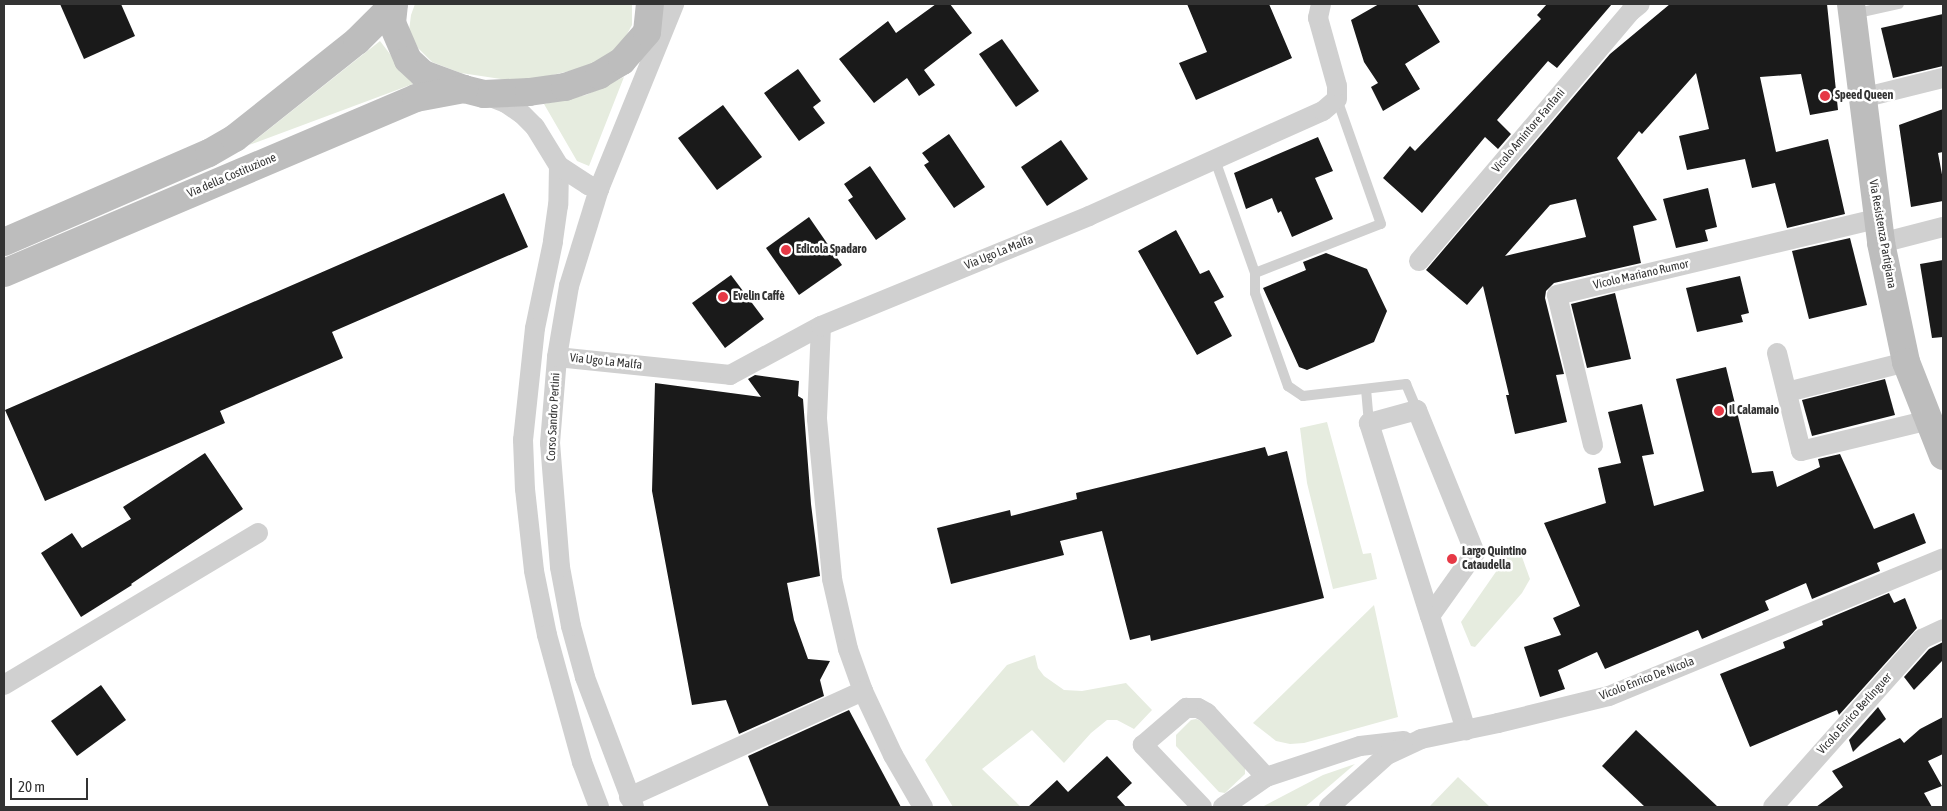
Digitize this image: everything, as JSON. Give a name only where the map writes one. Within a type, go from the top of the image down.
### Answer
[{"type":"main road","points":[[394,4],[392,23],[408,60],[423,74],[474,92]]},
{"type":"main road","points":[[4,242],[209,153],[235,138],[357,41],[394,4]]},
{"type":"main road","name":"Via Resistenza Partigiana","points":[[1851,9],[1879,231],[1906,362],[1943,456]]},
{"type":"main road","name":"Via della Costituzione","points":[[4,273],[416,98],[474,92],[528,92],[565,87],[599,75],[622,61],[652,15]]},
{"type":"street","name":"Corso Sandro Pertini","points":[[632,802],[585,677],[571,626],[560,567],[550,443],[557,357],[568,286],[599,189],[644,74],[674,4]]},
{"type":"street","points":[[1321,4],[1318,18],[1337,86],[1337,100]]},
{"type":"street","name":"Vicolo Amintore Fanfani","points":[[1419,261],[1631,11],[1640,4]]},
{"type":"street","points":[[644,74],[652,15]]},
{"type":"street","points":[[1862,98],[1943,78]]},
{"type":"street","points":[[474,92],[506,103],[522,114],[535,127],[559,166],[588,186],[599,189]]},
{"type":"street","name":"Via Ugo La Malfa","points":[[557,357],[730,375],[821,326],[1089,216],[1323,112],[1337,100]]},
{"type":"street","name":"Corso Sandro Pertini","points":[[559,166],[558,205],[553,242],[535,328],[523,440],[525,489],[534,571],[547,635],[582,762],[599,807]]},
{"type":"street","points":[[1879,231],[1943,227]]},
{"type":"street","name":"Vicolo Mariano Rumor","points":[[1593,446],[1557,295],[1879,231]]},
{"type":"street","points":[[821,326],[816,419],[832,579],[848,648],[863,691],[893,755],[923,807]]},
{"type":"street","points":[[1777,353],[1801,451],[1929,420]]},
{"type":"street","points":[[1786,392],[1906,362]]},
{"type":"street","points":[[1430,616],[1475,552],[1417,410],[1369,422],[1430,616],[1466,730]]},
{"type":"street","points":[[4,685],[258,533]]},
{"type":"street","name":"Vicolo Enrico De Nicola","points":[[1329,807],[1387,755],[1421,739],[1609,696],[1943,558]]},
{"type":"street","name":"Vicolo Enrico Berlinguer","points":[[1773,807],[1922,639],[1943,629]]},
{"type":"street","points":[[632,802],[863,691]]},
{"type":"street","points":[[1202,807],[1144,745],[1186,708],[1198,708],[1206,713],[1266,777]]},
{"type":"street","points":[[1223,807],[1266,777],[1360,746],[1421,739]]},
{"type":"lane","points":[[1851,9],[1899,4]]},
{"type":"lane","points":[[1256,273],[1381,224],[1337,100]]},
{"type":"lane","points":[[1215,160],[1256,273],[1255,293],[1288,386],[1303,396],[1406,384],[1417,410]]},
{"type":"lane","points":[[1366,389],[1369,422]]},
{"type":"shaded area","points":[[415,4],[632,4],[632,25],[622,43],[600,61],[574,70],[535,79],[501,79],[461,73],[432,62],[418,48],[409,31],[411,15]]},
{"type":"shaded area","points":[[380,41],[413,84],[249,145]]},
{"type":"shaded area","points":[[624,77],[589,166],[577,161],[544,104],[586,95]]},
{"type":"shaded area","points":[[1327,422],[1363,554],[1371,553],[1377,579],[1333,589],[1307,483],[1300,428]]},
{"type":"shaded area","points":[[1519,549],[1530,579],[1522,593],[1475,647],[1471,646],[1461,622],[1509,553]]},
{"type":"shaded area","points":[[1374,605],[1398,717],[1304,743],[1290,744],[1276,741],[1253,723]]},
{"type":"shaded area","points":[[1035,655],[1038,668],[1044,676],[1064,690],[1082,691],[1126,683],[1152,710],[1134,729],[1117,720],[1107,720],[1091,733],[1064,763],[1032,730],[982,769],[1021,807],[953,807],[925,760],[1007,665]]},
{"type":"shaded area","points":[[1196,719],[1204,722],[1245,768],[1245,774],[1225,793],[1219,792],[1176,746],[1176,735],[1191,720]]},
{"type":"shaded area","points":[[1355,764],[1305,807],[1262,807],[1323,775]]},
{"type":"shaded area","points":[[1458,777],[1490,807],[1429,807]]},
{"type":"building","points":[[60,4],[121,4],[135,36],[84,59]]},
{"type":"building","points":[[936,4],[950,4],[972,33],[924,70],[935,85],[919,96],[907,78],[874,103],[839,59],[888,21],[896,33]]},
{"type":"building","points":[[1187,4],[1269,4],[1292,58],[1196,100],[1179,63],[1207,52]]},
{"type":"building","points":[[1379,4],[1417,4],[1440,42],[1405,64],[1420,89],[1383,111],[1371,87],[1378,83],[1364,62],[1351,20]]},
{"type":"building","points":[[1547,4],[1612,4],[1557,68],[1548,61],[1497,120],[1511,134],[1498,149],[1485,137],[1422,213],[1383,178],[1410,146],[1415,151],[1541,19],[1537,15]]},
{"type":"building","points":[[1670,4],[1827,4],[1838,110],[1810,115],[1801,74],[1760,77],[1776,152],[1828,139],[1845,214],[1787,228],[1775,183],[1752,188],[1745,159],[1687,170],[1679,136],[1709,129],[1696,73],[1642,134],[1639,131],[1617,158],[1657,220],[1633,226],[1641,263],[1554,283],[1546,291],[1545,298],[1564,374],[1556,375],[1567,422],[1515,434],[1506,395],[1509,395],[1483,286],[1467,305],[1426,270],[1610,54]],"holes":[[[1576,199],[1586,237],[1505,256],[1550,205]]]},
{"type":"building","points":[[1943,14],[1943,66],[1893,78],[1881,28]]},
{"type":"building","points":[[1002,39],[1039,91],[1016,107],[979,54]]},
{"type":"building","points":[[798,69],[821,101],[813,107],[825,123],[799,141],[764,93]]},
{"type":"building","points":[[723,105],[762,157],[717,190],[678,138]]},
{"type":"building","points":[[1943,109],[1943,152],[1938,153],[1943,180],[1943,201],[1911,207],[1899,125]]},
{"type":"building","points":[[949,134],[985,187],[954,208],[924,165],[929,162],[922,153]]},
{"type":"building","points":[[1318,137],[1333,171],[1315,178],[1333,219],[1292,237],[1281,211],[1278,213],[1272,198],[1246,209],[1234,173]]},
{"type":"building","points":[[1061,140],[1088,179],[1047,206],[1021,167]]},
{"type":"building","points":[[870,166],[906,219],[876,240],[848,200],[853,197],[844,184]]},
{"type":"building","points":[[1708,188],[1717,227],[1705,230],[1708,241],[1676,248],[1663,199]]},
{"type":"building","points":[[504,193],[528,247],[332,332],[343,358],[220,411],[225,423],[45,501],[5,410]]},
{"type":"building","points":[[809,217],[842,265],[799,295],[766,248]]},
{"type":"building","points":[[1176,230],[1200,274],[1209,270],[1224,297],[1214,302],[1232,336],[1197,355],[1138,251]]},
{"type":"building","points":[[1850,238],[1867,305],[1809,319],[1792,251]]},
{"type":"building","points":[[1326,253],[1367,269],[1387,311],[1374,342],[1307,370],[1299,367],[1263,288],[1306,270],[1303,262]]},
{"type":"building","points":[[1943,260],[1943,337],[1932,338],[1920,264]]},
{"type":"building","points":[[731,275],[764,319],[725,348],[692,303]]},
{"type":"building","points":[[1740,276],[1749,313],[1741,315],[1743,322],[1697,332],[1686,288]]},
{"type":"building","points":[[1615,293],[1631,359],[1587,368],[1571,304]]},
{"type":"building","points":[[1726,367],[1752,473],[1773,471],[1777,487],[1820,467],[1818,459],[1840,454],[1874,529],[1914,513],[1926,543],[1877,563],[1880,571],[1812,599],[1806,583],[1765,601],[1769,610],[1702,639],[1698,630],[1605,669],[1597,652],[1558,670],[1565,689],[1540,697],[1524,647],[1561,635],[1553,618],[1580,606],[1544,523],[1606,503],[1598,468],[1621,463],[1608,412],[1642,404],[1654,454],[1642,456],[1654,506],[1704,491],[1676,379]]},
{"type":"building","points":[[755,375],[799,381],[798,396],[803,399],[811,504],[820,576],[787,583],[794,620],[808,659],[830,661],[820,680],[824,696],[739,734],[726,700],[692,705],[652,491],[655,383],[761,397],[748,379]]},
{"type":"building","points":[[1885,379],[1895,415],[1812,436],[1802,400]]},
{"type":"building","points":[[1265,447],[1268,456],[1287,451],[1324,598],[1151,641],[1150,635],[1130,640],[1102,531],[1060,541],[1064,555],[951,584],[937,528],[1010,510],[1011,516],[1077,499],[1076,493]]},
{"type":"building","points":[[205,453],[243,509],[132,585],[81,617],[41,553],[72,533],[82,548],[131,519],[123,507]]},
{"type":"building","points":[[1889,593],[1894,603],[1905,598],[1917,628],[1839,715],[1837,710],[1750,747],[1720,674],[1785,648],[1783,642],[1823,625],[1822,621]]},
{"type":"building","points":[[1943,642],[1943,660],[1914,690],[1904,677],[1929,649]]},
{"type":"building","points":[[101,685],[126,720],[77,756],[51,721]]},
{"type":"building","points":[[1878,707],[1886,719],[1853,752],[1849,740]]},
{"type":"building","points":[[849,710],[901,807],[769,807],[748,756]]},
{"type":"building","points":[[1943,717],[1943,754],[1928,761],[1942,786],[1924,793],[1932,807],[1816,807],[1843,787],[1832,771],[1900,738],[1904,743],[1920,729]]},
{"type":"building","points":[[1636,730],[1718,807],[1645,807],[1602,766]]},
{"type":"building","points":[[1107,756],[1132,783],[1117,797],[1126,807],[1028,807],[1057,780],[1068,792]]},
{"type":"place","name":"Speed Queen","points":[[1825,96]]},
{"type":"place","name":"Edicola Spadaro","points":[[786,250]]},
{"type":"place","name":"Evelin Caffè","points":[[723,297]]},
{"type":"place","name":"Il Calamaio","points":[[1719,411]]},
{"type":"place","name":"Largo Quintino Cataudella","points":[[1452,559]]}]
